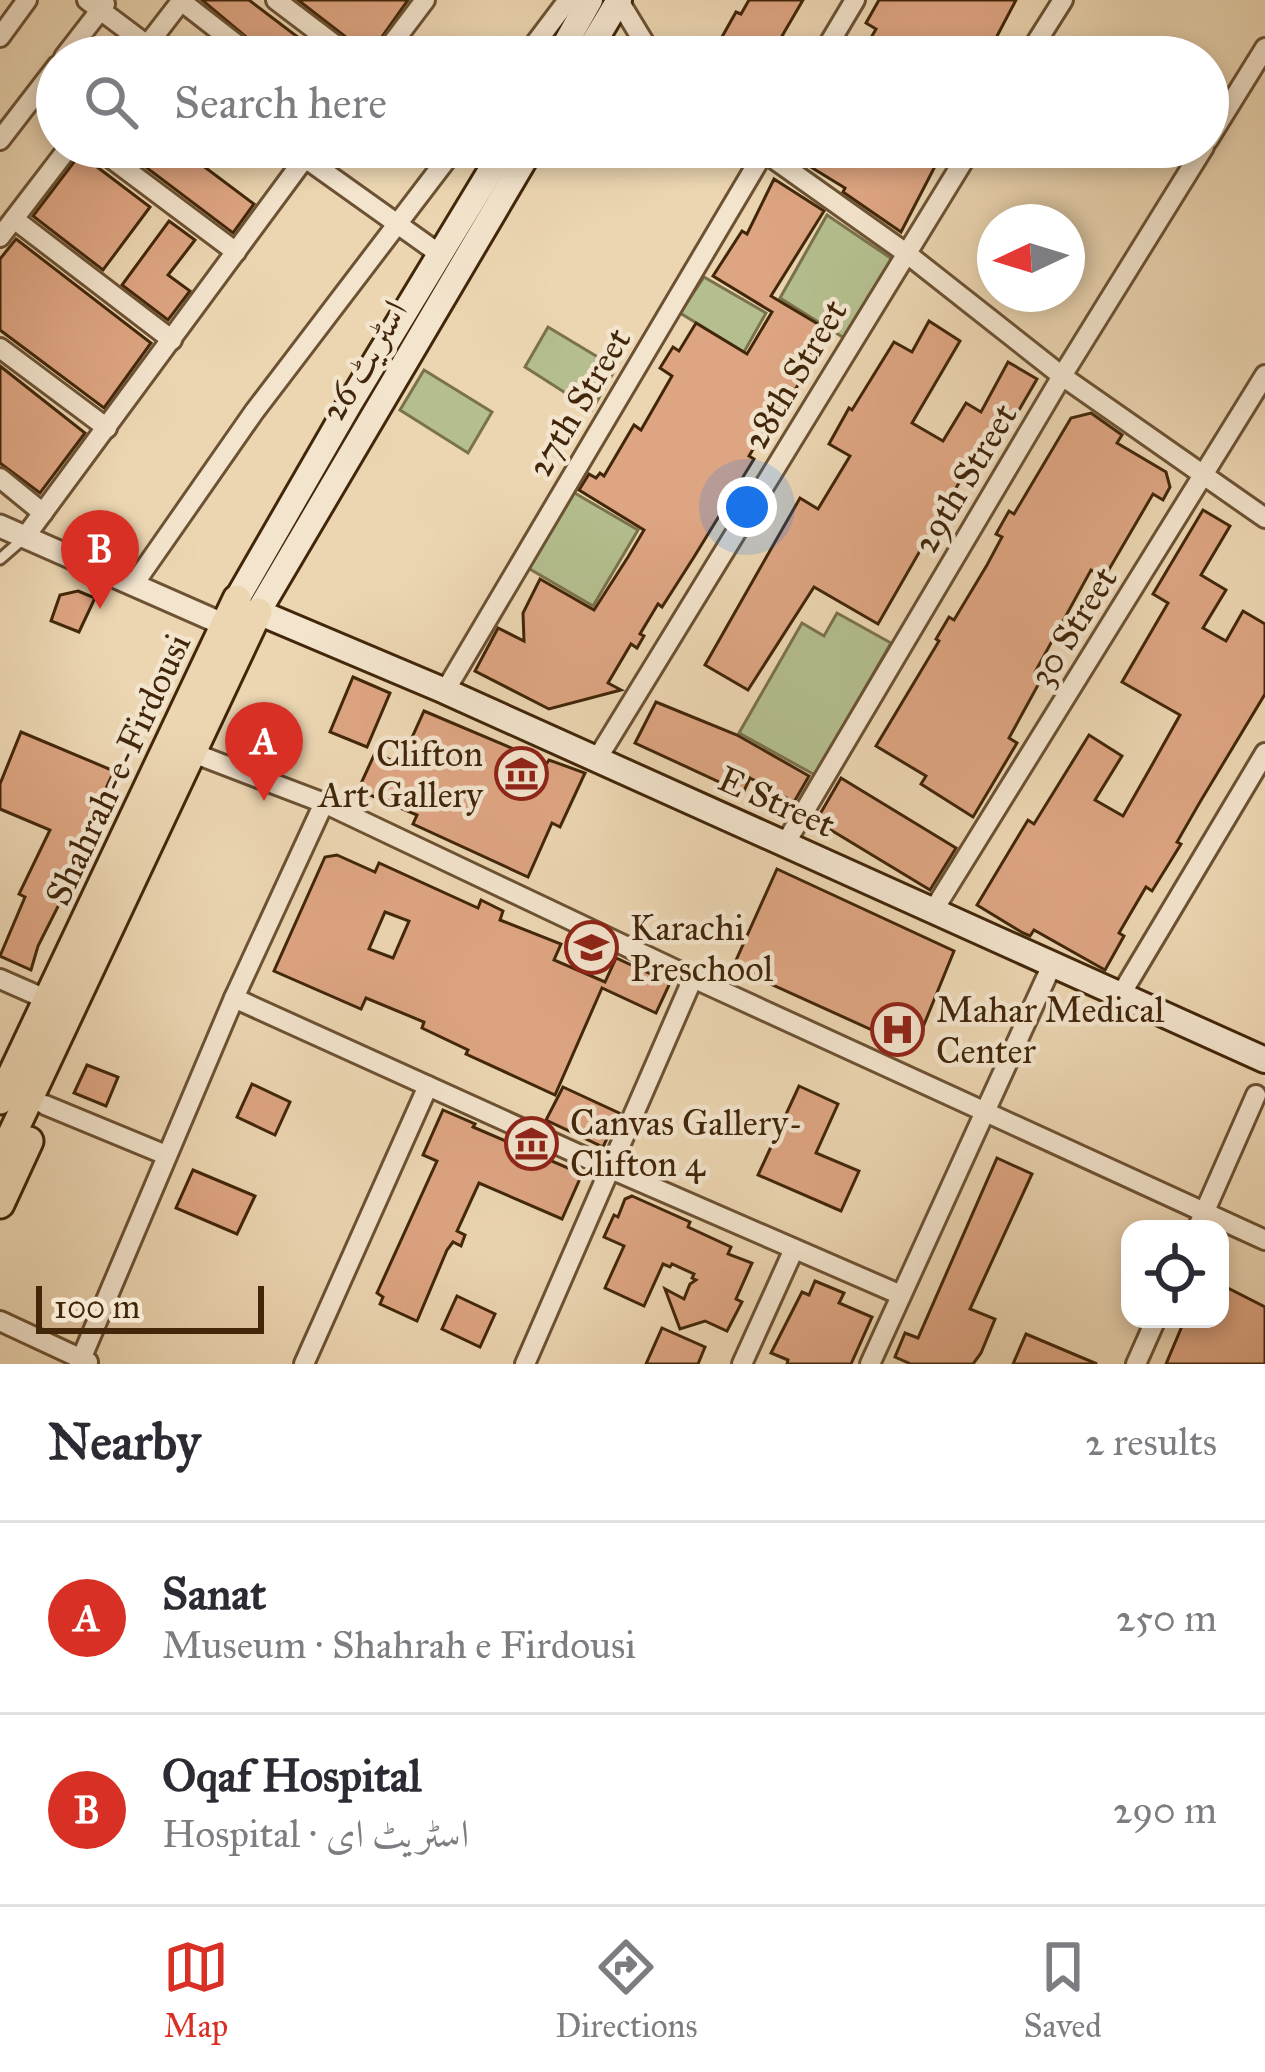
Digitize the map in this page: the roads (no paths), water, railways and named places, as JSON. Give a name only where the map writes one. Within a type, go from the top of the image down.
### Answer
[{"type":"main road","points":[[569,36],[590,0]]},
{"type":"main road","points":[[598,36],[619,1]]},
{"type":"main road","name":"اسٹریٹ 26","points":[[240,612],[350,403],[493,168]]},
{"type":"main road","name":"اسٹریٹ 26","points":[[240,612],[519,168]]},
{"type":"main road","points":[[0,1204],[62,1029],[193,753],[240,612]]},
{"type":"main road","name":"E Street","points":[[240,612],[445,691],[1265,1060]]},
{"type":"main road","name":"Shahrah-e-Firdousi","points":[[0,1100],[240,612]]},
{"type":"main road","points":[[0,1160],[40,1095]]},
{"type":"street","points":[[0,37],[27,0]]},
{"type":"street","points":[[276,0],[323,36]]},
{"type":"street","points":[[398,36],[425,0]]},
{"type":"street","points":[[541,36],[568,0]]},
{"type":"street","points":[[834,36],[855,0]]},
{"type":"street","points":[[1041,36],[1063,0]]},
{"type":"street","points":[[155,36],[182,1],[226,36]]},
{"type":"street","points":[[619,1],[640,36]]},
{"type":"street","points":[[78,36],[99,3],[129,36]]},
{"type":"street","name":"29th Street","points":[[1229,107],[1265,48]]},
{"type":"street","points":[[0,140],[36,93]]},
{"type":"street","points":[[0,237],[53,168]]},
{"type":"street","points":[[124,168],[236,252]]},
{"type":"street","points":[[25,537],[297,168]]},
{"type":"street","points":[[329,168],[441,255]]},
{"type":"street","points":[[134,584],[254,412],[440,168]]},
{"type":"street","name":"27th Street","points":[[445,691],[752,168]]},
{"type":"street","points":[[789,168],[1062,376],[1265,518]]},
{"type":"street","name":"28th Street","points":[[597,759],[959,168]]},
{"type":"street","name":"29th Street","points":[[785,844],[1191,168]]},
{"type":"street","points":[[14,219],[172,340]]},
{"type":"street","points":[[0,348],[106,428]]},
{"type":"street","name":"30 Street","points":[[933,911],[1265,375]]},
{"type":"street","points":[[0,478],[43,513]]},
{"type":"street","points":[[0,526],[134,584],[240,612]]},
{"type":"street","points":[[193,753],[324,803],[983,1112],[1202,1220],[1256,1095]]},
{"type":"street","points":[[1120,996],[1265,753]]},
{"type":"street","points":[[0,1321],[84,1362],[166,1155],[324,803]]},
{"type":"street","points":[[870,1364],[1052,965]]},
{"type":"street","points":[[525,1364],[693,978]]},
{"type":"street","points":[[0,979],[48,1000]]},
{"type":"street","points":[[234,998],[901,1295]]},
{"type":"street","points":[[304,1364],[428,1086]]},
{"type":"street","points":[[40,1095],[166,1155]]},
{"type":"street","points":[[1229,1229],[1265,1240]]},
{"type":"street","points":[[742,1364],[794,1249]]},
{"type":"street","points":[[1136,1364],[1152,1328]]},
{"type":"lane","points":[[0,559],[25,537]]},
{"type":"place","name":"Oqaf Hospital","points":[[100,609]]},
{"type":"place","name":"Clifton Art Gallery","points":[[522,774]]},
{"type":"place","name":"Sanat","points":[[264,801]]},
{"type":"place","name":"Karachi Preschool","points":[[591,948]]},
{"type":"place","name":"Mahar Medical Center","points":[[897,1030]]},
{"type":"place","name":"Canvas Gallery- Clifton 4","points":[[531,1143]]}]
